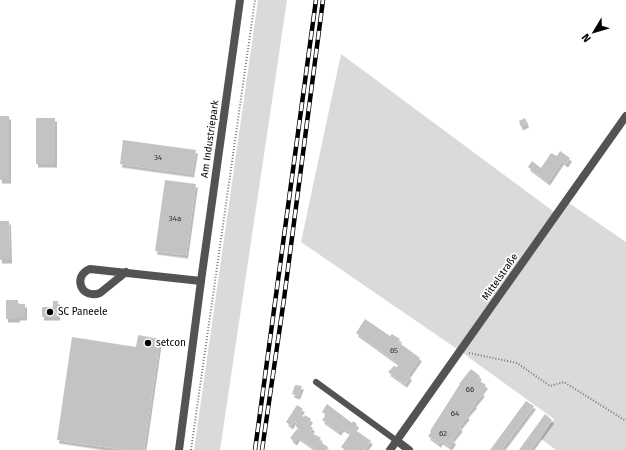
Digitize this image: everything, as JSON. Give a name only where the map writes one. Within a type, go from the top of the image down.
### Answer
[{"type":"street","name":"Am Industriepark","points":[[179,450],[240,0]]},
{"type":"street","name":"Mittelstraße","points":[[390,450],[626,116]]},
{"type":"street","points":[[126,272],[100,293],[90,294],[85,292],[80,284],[82,274],[90,269],[126,272],[201,281]]},
{"type":"street","points":[[397,441],[409,450]]},
{"type":"lane","points":[[316,382],[397,441]]},
{"type":"path","points":[[191,450],[255,0]]},
{"type":"path","points":[[460,352],[517,363],[550,386],[564,382],[626,421]]},
{"type":"shaded area","points":[[258,0],[287,0],[220,450],[194,450]]},
{"type":"shaded area","points":[[341,54],[557,214],[566,201],[626,242],[626,450],[556,450],[541,439],[554,419],[460,351],[301,242]]},
{"type":"building","points":[[0,116],[9,116],[9,180],[0,180]]},
{"type":"building","points":[[36,118],[55,118],[55,164],[36,164]]},
{"type":"building","points":[[525,118],[527,124],[521,127],[519,121]]},
{"type":"building","points":[[123,140],[196,150],[192,174],[120,164]]},
{"type":"building","points":[[560,151],[570,158],[566,164],[562,161],[548,182],[528,167],[532,161],[541,168],[551,153],[557,156]]},
{"type":"building","points":[[165,180],[196,184],[186,255],[155,251]]},
{"type":"building","points":[[0,221],[9,221],[10,260],[0,260]]},
{"type":"building","points":[[6,300],[18,300],[18,304],[25,304],[25,317],[18,317],[18,319],[6,319]]},
{"type":"building","name":"SC Paneele","points":[[53,301],[58,301],[58,317],[42,317],[42,307],[53,307]]},
{"type":"building","points":[[365,319],[390,336],[392,334],[400,339],[398,342],[420,358],[408,375],[410,377],[405,384],[388,372],[394,366],[397,367],[399,364],[356,333]]},
{"type":"building","points":[[138,335],[160,339],[144,450],[125,450],[57,440],[72,337],[136,347]]},
{"type":"building","points":[[471,369],[480,376],[477,379],[486,385],[481,392],[483,393],[466,415],[468,416],[452,439],[454,441],[450,447],[441,441],[439,444],[428,436],[431,432],[430,431],[459,384]]},
{"type":"building","points":[[295,385],[302,386],[298,396],[292,394]]},
{"type":"building","points":[[526,401],[534,406],[501,450],[490,450]]},
{"type":"building","points":[[327,404],[352,423],[353,421],[357,424],[354,429],[371,441],[364,450],[345,450],[341,447],[351,433],[342,428],[339,432],[322,420],[326,415],[322,412]]},
{"type":"building","points":[[297,405],[303,409],[299,414],[304,417],[305,415],[311,419],[308,424],[313,428],[310,432],[321,438],[319,441],[328,447],[327,450],[316,450],[298,437],[295,442],[290,438],[297,429],[300,431],[295,425],[297,423],[294,421],[291,426],[286,422]]},
{"type":"building","points":[[545,414],[552,420],[530,450],[519,450]]},
{"type":"railway","points":[[255,450],[316,0]]},
{"type":"railway","points":[[262,450],[284,299],[323,0]]},
{"type":"place","name":"SC Paneele","points":[[50,312]]},
{"type":"place","name":"setcon","points":[[148,343]]}]
